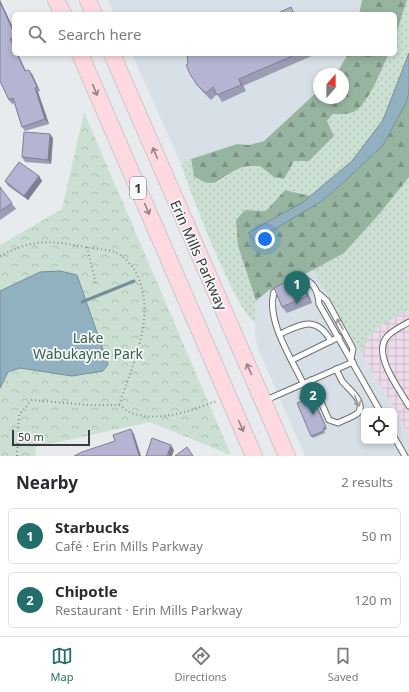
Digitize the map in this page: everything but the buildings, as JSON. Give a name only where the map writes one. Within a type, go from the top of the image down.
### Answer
[{"type":"main road","points":[[56,0],[61,12]]},
{"type":"main road","points":[[88,0],[93,12]]},
{"type":"main road","name":"Erin Mills Parkway","points":[[81,56],[254,456]]},
{"type":"main road","name":"Erin Mills Parkway","points":[[113,56],[287,456]]},
{"type":"lane","points":[[294,283],[300,280],[308,281],[315,287],[318,293],[319,304],[378,408]]},
{"type":"lane","points":[[287,286],[274,292],[271,302],[274,319],[303,383]]},
{"type":"lane","points":[[318,293],[327,301],[351,345],[353,349],[352,360]]},
{"type":"lane","points":[[409,322],[387,338],[383,344],[382,353],[386,366],[409,406]]},
{"type":"lane","points":[[280,334],[306,323],[318,326],[325,331],[331,341]]},
{"type":"lane","points":[[292,360],[339,337]]},
{"type":"lane","points":[[263,401],[336,369],[352,360]]},
{"type":"lane","points":[[311,380],[329,420],[338,423],[357,414],[360,410],[357,399],[342,382],[336,369]]},
{"type":"lane","points":[[303,398],[316,392]]},
{"type":"lane","points":[[397,442],[405,456]]},
{"type":"path","points":[[0,256],[20,246],[53,241],[115,252],[132,265],[142,283],[145,306],[142,332],[119,405]]},
{"type":"path","points":[[87,247],[96,284]]},
{"type":"path","points":[[17,456],[19,415],[32,400],[119,405],[135,414],[158,416],[183,412],[229,397]]},
{"type":"shaded area","points":[[108,0],[362,0],[359,12],[113,12]]},
{"type":"shaded area","points":[[133,56],[347,56],[340,68],[313,68],[313,96],[264,141],[249,145],[237,144],[191,159],[181,164]]},
{"type":"shaded area","points":[[409,177],[409,435],[397,414],[397,408],[393,408],[313,270],[344,253]]},
{"type":"shaded area","points":[[313,270],[393,408],[361,408],[361,444],[397,444],[397,414],[409,435],[409,456],[305,456],[259,351],[255,336],[256,301],[269,290]]},
{"type":"green space","points":[[362,0],[407,0],[397,31],[397,12],[359,12]]},
{"type":"green space","points":[[407,0],[409,0],[409,53],[383,120],[352,161],[310,196],[285,190],[266,211],[245,210],[238,246],[256,301],[255,322],[247,315],[226,276],[203,223],[181,164],[191,159],[194,176],[219,182],[238,168],[260,166],[274,177],[294,161],[334,136],[327,121],[333,114],[347,114],[378,79],[387,56],[397,56],[397,31]]},
{"type":"green space","points":[[347,56],[387,56],[367,99],[362,105],[358,109],[346,114],[333,114],[327,121],[334,136],[309,161],[294,161],[284,179],[274,177],[260,166],[240,168],[213,183],[201,181],[194,176],[191,159],[237,144],[249,145],[264,141],[313,96],[313,104],[349,104],[349,68],[340,68]]},
{"type":"green space","points":[[409,93],[409,177],[380,213],[344,253],[313,270],[269,290],[256,301],[238,246],[236,220],[245,210],[266,211],[285,190],[310,196],[303,202],[322,201],[383,145],[405,105]]},
{"type":"green space","name":"Lake Wabukayne Park","points":[[84,112],[231,455],[150,422],[36,447],[35,456],[0,456],[0,245],[62,209]]},
{"type":"green space","points":[[409,177],[409,271],[406,273],[409,278],[409,309],[374,331],[365,344],[364,351],[361,353],[313,270],[344,253],[380,213]]},
{"type":"water","points":[[409,53],[409,93],[405,105],[383,145],[322,201],[255,241],[248,233],[303,202],[352,161],[383,120]]},
{"type":"water","points":[[60,271],[77,275],[108,364],[103,371],[72,376],[20,368],[8,372],[0,388],[0,291],[40,272]]},
{"type":"waterway","points":[[82,302],[134,281]]},
{"type":"place","name":"Starbucks","points":[[297,304]]},
{"type":"place","name":"Chipotle","points":[[313,415]]}]
